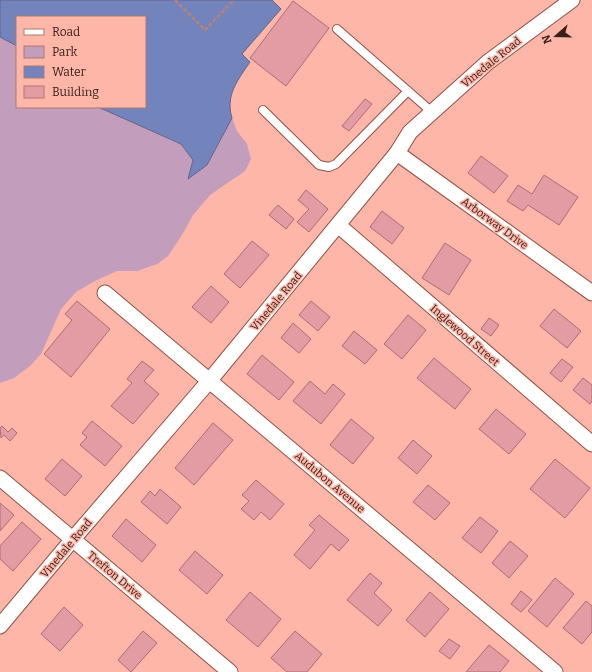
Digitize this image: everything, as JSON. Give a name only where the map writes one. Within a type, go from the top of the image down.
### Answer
[{"type":"street","name":"Vinedale Road","points":[[0,626],[210,380],[397,153],[410,132],[488,62],[572,0]]},
{"type":"street","name":"Arborway Drive","points":[[397,153],[592,293]]},
{"type":"street","name":"Inglewood Street","points":[[338,225],[592,444]]},
{"type":"street","name":"Audubon Avenue","points":[[105,293],[555,672]]},
{"type":"street","name":"Trefton Drive","points":[[0,478],[230,672]]},
{"type":"lane","points":[[337,29],[432,112]]},
{"type":"lane","points":[[263,110],[320,165],[329,167],[336,164],[408,91]]},
{"type":"path","points":[[175,0],[205,30],[234,0]]},
{"type":"green space","points":[[0,37],[16,45],[16,108],[100,108],[181,144],[193,160],[188,179],[207,165],[232,118],[237,131],[247,144],[251,159],[245,171],[210,195],[193,215],[168,256],[157,264],[137,271],[117,271],[76,292],[61,309],[41,354],[30,366],[14,378],[0,383]]},
{"type":"water","points":[[0,0],[272,0],[281,9],[242,54],[250,62],[237,82],[231,95],[230,110],[232,118],[207,165],[188,179],[193,160],[181,144],[100,108],[146,108],[146,16],[16,16],[16,45],[0,37]]},
{"type":"building","points":[[293,1],[329,28],[286,86],[250,58]]},
{"type":"building","points":[[365,99],[372,104],[349,131],[342,126]]},
{"type":"building","points":[[481,156],[508,176],[494,193],[468,173]]},
{"type":"building","points":[[544,175],[578,197],[559,225],[528,205],[523,211],[507,201],[518,185],[532,194]]},
{"type":"building","points":[[306,190],[328,209],[309,232],[297,222],[309,209],[298,200]]},
{"type":"building","points":[[278,205],[294,219],[286,229],[269,215]]},
{"type":"building","points":[[382,211],[404,228],[392,244],[370,227]]},
{"type":"building","points":[[252,241],[269,255],[240,288],[224,274]]},
{"type":"building","points":[[445,243],[471,260],[449,295],[422,278]]},
{"type":"building","points":[[211,286],[229,302],[211,323],[192,307]]},
{"type":"building","points":[[77,301],[110,329],[71,377],[44,354],[72,320],[65,314]]},
{"type":"building","points":[[311,301],[330,317],[318,331],[299,315]]},
{"type":"building","points":[[554,309],[581,331],[567,348],[540,326]]},
{"type":"building","points":[[408,315],[426,330],[402,359],[384,344]]},
{"type":"building","points":[[489,318],[499,325],[491,336],[481,329]]},
{"type":"building","points":[[293,323],[311,339],[299,353],[281,338]]},
{"type":"building","points":[[354,331],[377,350],[365,364],[342,346]]},
{"type":"building","points":[[262,355],[294,382],[279,400],[247,374]]},
{"type":"building","points":[[434,358],[471,389],[455,409],[417,378]]},
{"type":"building","points":[[562,359],[573,367],[561,382],[550,373]]},
{"type":"building","points":[[142,361],[154,370],[144,381],[159,394],[133,424],[111,406],[132,383],[127,379]]},
{"type":"building","points":[[583,378],[592,385],[592,401],[590,404],[573,390]]},
{"type":"building","points":[[310,381],[325,394],[333,384],[345,394],[321,424],[293,401]]},
{"type":"building","points":[[496,409],[526,434],[509,454],[479,429]]},
{"type":"building","points":[[351,419],[374,438],[353,464],[330,445]]},
{"type":"building","points":[[92,421],[122,446],[105,466],[80,445],[87,437],[82,433]]},
{"type":"building","points":[[213,423],[233,440],[194,485],[175,468]]},
{"type":"building","points":[[2,426],[8,432],[12,428],[17,433],[10,441],[4,435],[1,438],[0,428]]},
{"type":"building","points":[[413,440],[432,456],[417,474],[398,458]]},
{"type":"building","points":[[62,459],[82,476],[65,496],[45,479]]},
{"type":"building","points":[[555,459],[590,488],[565,518],[530,489]]},
{"type":"building","points":[[256,480],[284,504],[270,520],[261,512],[254,520],[241,509],[249,501],[242,495]]},
{"type":"building","points":[[428,485],[450,503],[435,520],[413,502]]},
{"type":"building","points":[[160,489],[181,507],[167,524],[141,502],[150,491],[155,496]]},
{"type":"building","points":[[0,503],[14,515],[0,531]]},
{"type":"building","points":[[319,515],[349,540],[339,551],[331,544],[310,569],[294,555],[315,530],[309,525]]},
{"type":"building","points":[[480,517],[498,531],[481,553],[462,538]]},
{"type":"building","points":[[126,519],[156,545],[142,562],[112,536]]},
{"type":"building","points":[[22,522],[41,539],[13,571],[0,559],[0,546]]},
{"type":"building","points":[[510,541],[528,556],[509,578],[492,563]]},
{"type":"building","points":[[195,551],[223,575],[207,594],[179,570]]},
{"type":"building","points":[[370,573],[382,583],[374,593],[392,610],[378,626],[347,600]]},
{"type":"building","points":[[555,578],[574,594],[547,627],[528,611]]},
{"type":"building","points":[[521,591],[532,600],[521,612],[511,604]]},
{"type":"building","points":[[250,592],[281,619],[258,647],[226,620]]},
{"type":"building","points":[[430,592],[449,609],[425,637],[406,620]]},
{"type":"building","points":[[586,601],[592,606],[592,632],[582,644],[563,628]]},
{"type":"building","points":[[64,607],[83,625],[60,651],[41,634]]},
{"type":"building","points":[[143,631],[157,643],[131,672],[118,660]]},
{"type":"building","points":[[295,631],[322,654],[307,672],[287,672],[271,658]]},
{"type":"building","points":[[449,639],[460,646],[450,659],[439,651]]},
{"type":"building","points":[[489,645],[509,661],[500,672],[466,672]]}]
